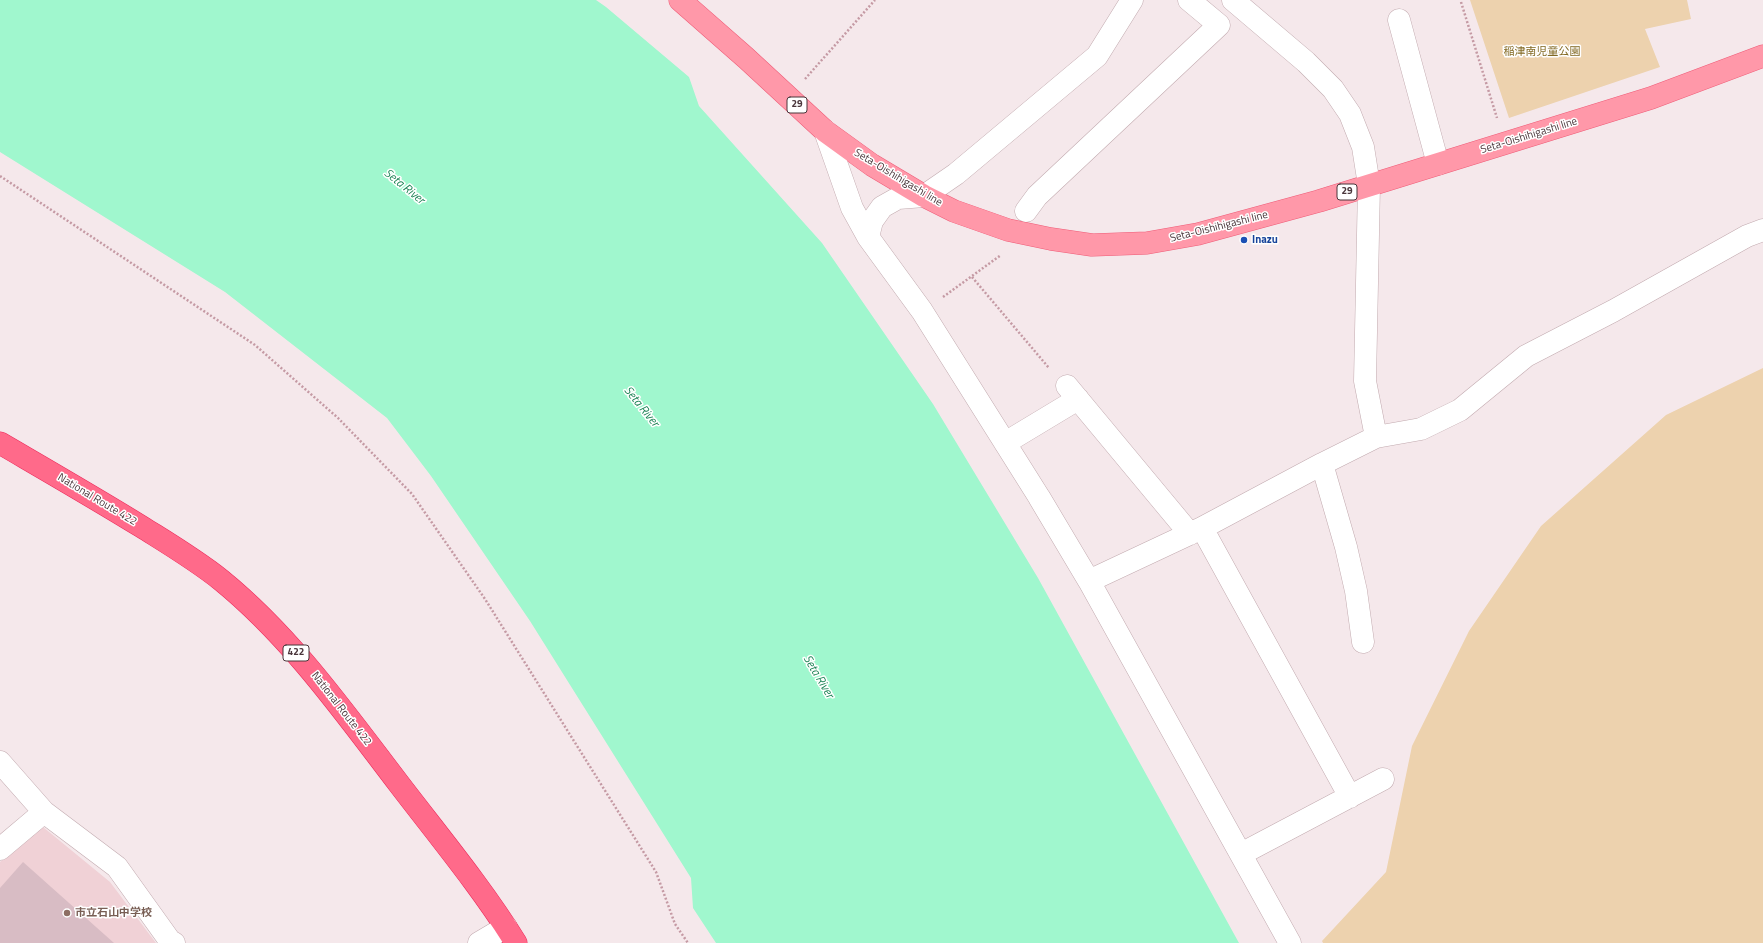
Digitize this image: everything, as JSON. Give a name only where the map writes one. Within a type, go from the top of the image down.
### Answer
[{"type":"highway","name":"National Route 422","points":[[0,443],[87,493],[183,553],[221,580],[262,617],[298,655],[341,708],[511,935]]},
{"type":"main road","name":"Seta-Oishihigashi line","points":[[680,0],[746,58],[825,131],[872,165],[924,196],[954,211],[1008,230],[1092,245],[1147,243],[1198,234],[1319,201],[1651,98],[1763,56]]},
{"type":"street","points":[[868,237],[872,221],[882,207],[898,198],[924,196],[956,174],[1097,56],[1132,0]]},
{"type":"street","points":[[1026,211],[1037,196],[1219,25],[1189,0]]},
{"type":"street","points":[[1233,0],[1306,62],[1332,89],[1350,114],[1363,147],[1369,185],[1365,381],[1376,437]]},
{"type":"street","points":[[1399,20],[1438,164]]},
{"type":"street","points":[[825,131],[852,208],[868,237],[922,311],[1089,581],[1290,943]]},
{"type":"street","points":[[1089,581],[1196,531],[1376,437],[1421,429],[1460,410],[1526,356],[1613,311],[1747,236],[1763,230]]},
{"type":"street","points":[[1005,443],[1073,393],[1196,531],[1350,796]]},
{"type":"street","points":[[1322,464],[1346,547],[1356,591],[1362,642]]},
{"type":"street","points":[[0,762],[44,812],[117,867],[170,941],[174,943]]},
{"type":"street","points":[[1241,854],[1383,779]]},
{"type":"street","points":[[0,849],[44,812]]},
{"type":"street","points":[[479,943],[511,935]]},
{"type":"path","points":[[789,98],[875,0]]},
{"type":"path","points":[[1461,2],[1505,144]]},
{"type":"path","points":[[0,176],[254,345],[338,418],[412,494],[485,599],[656,872],[675,924],[688,943]]},
{"type":"path","points":[[922,311],[1011,248],[1020,233]]},
{"type":"path","points":[[972,277],[1058,378],[1073,393]]},
{"type":"shaded area","name":"市立石山中学校","points":[[43,827],[110,882],[156,943],[0,943],[0,862]]},
{"type":"green space","name":"稲津南児童公園","points":[[1470,0],[1687,0],[1691,19],[1645,29],[1660,67],[1509,118]]},
{"type":"green space","points":[[1763,368],[1763,943],[1323,943],[1322,941],[1386,872],[1412,746],[1469,631],[1541,526],[1666,415]]},
{"type":"water","name":"Seta River","points":[[0,0],[596,0],[606,7],[689,77],[699,106],[822,243],[933,404],[1038,578],[1239,943],[716,943],[693,908],[691,878],[530,621],[431,476],[387,418],[225,292],[0,152]]},
{"type":"building","points":[[23,862],[114,943],[0,943],[0,888]]},
{"type":"place","name":"Inazu","points":[[1244,240]]},
{"type":"place","name":"市立石山中学校","points":[[67,913]]}]
